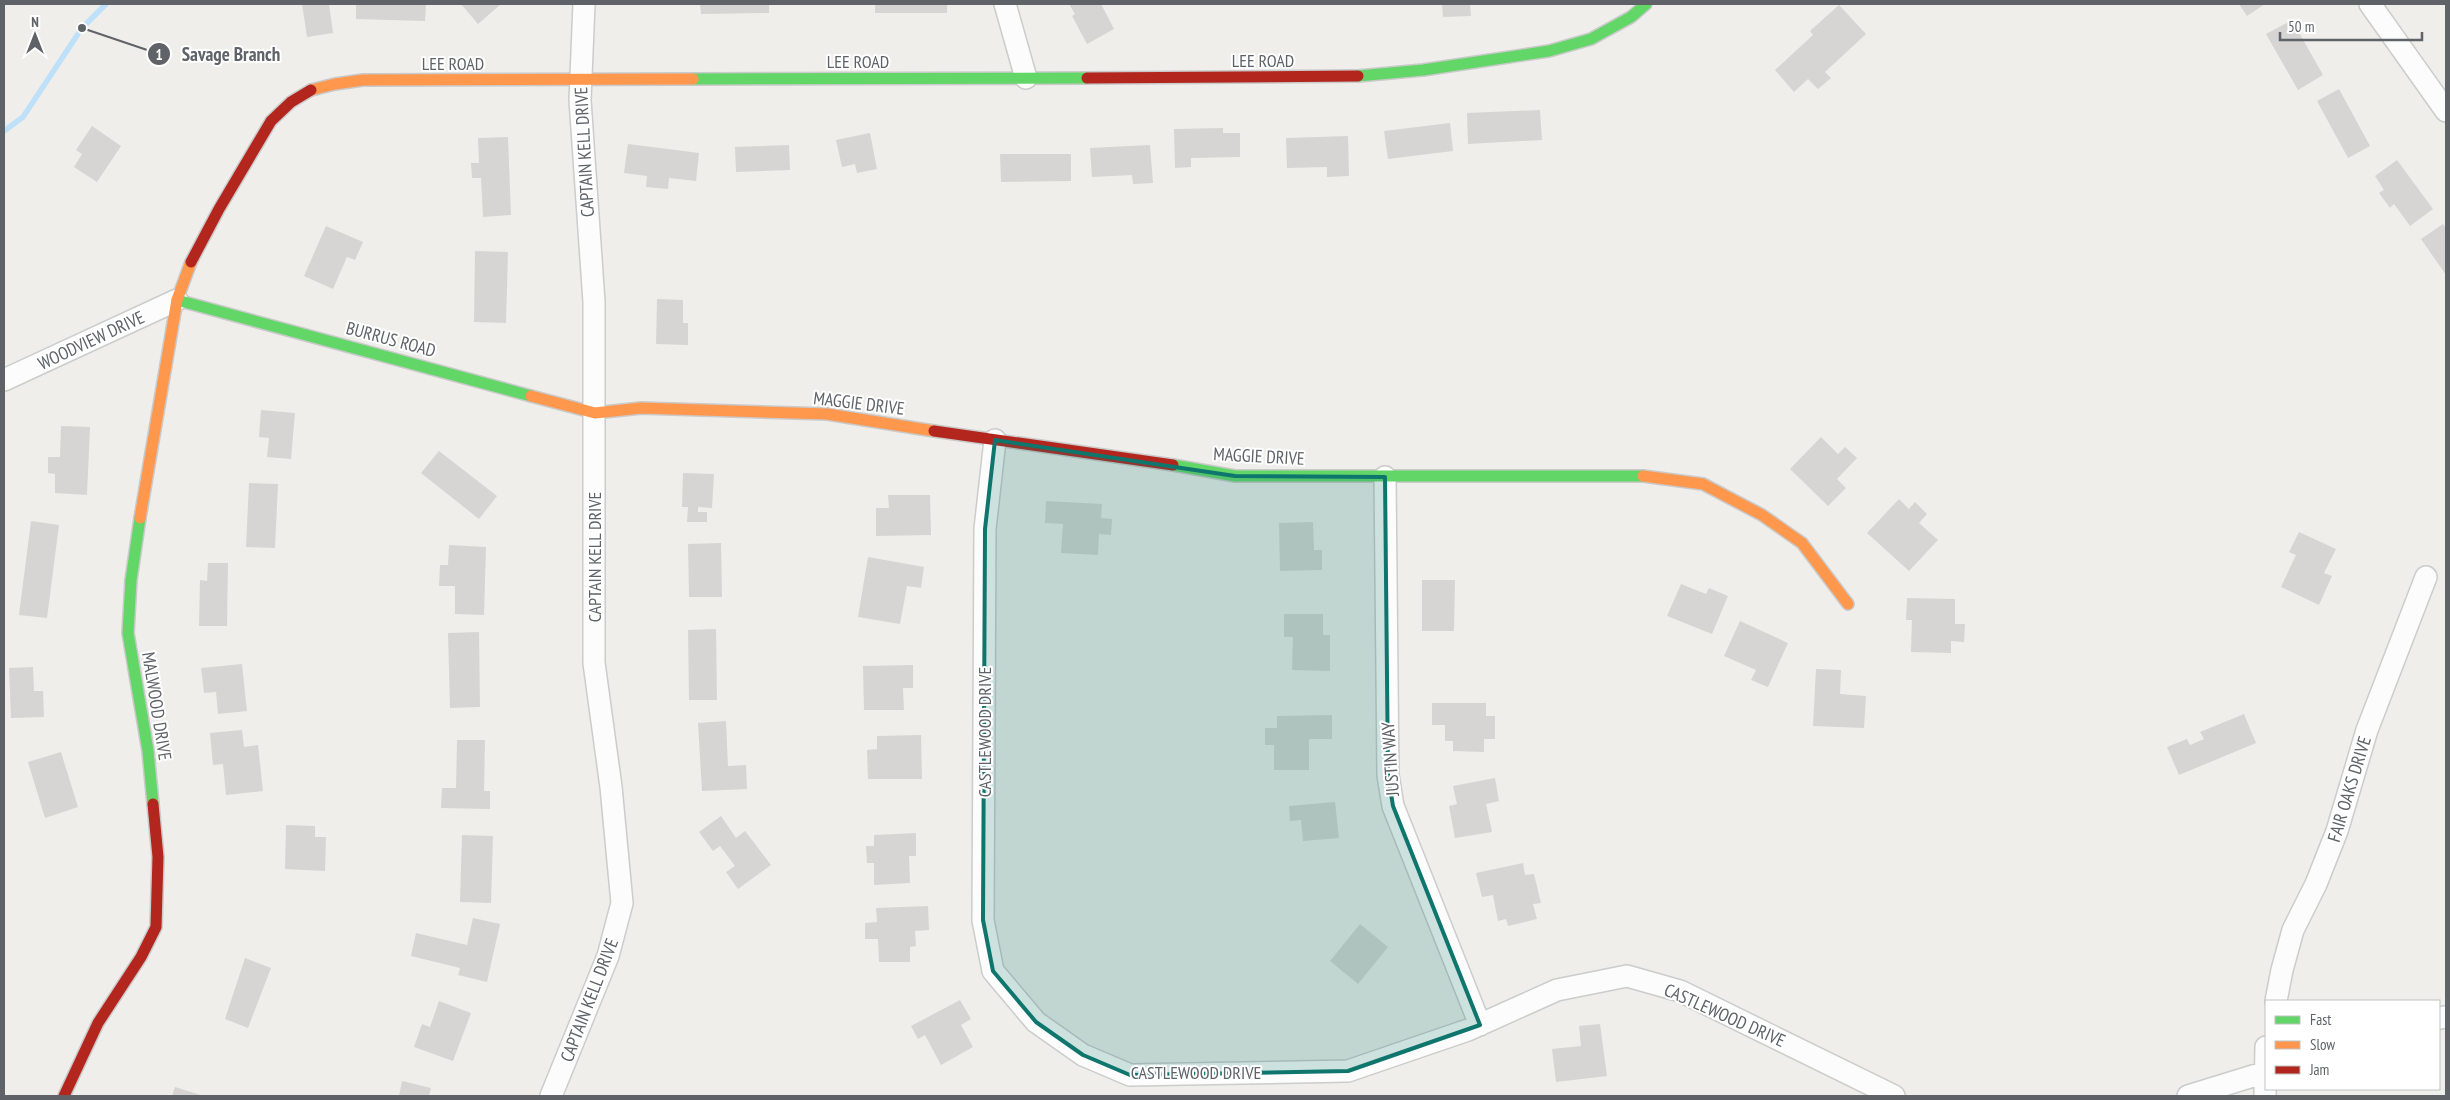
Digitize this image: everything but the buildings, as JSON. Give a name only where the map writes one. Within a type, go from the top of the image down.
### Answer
[{"type":"street","name":"CAPTAIN KELL DRIVE","points":[[551,1096],[608,956],[622,902],[611,787],[594,663],[594,302],[580,80],[584,4]]},
{"type":"street","points":[[1005,4],[1026,78]]},
{"type":"street","name":"LEE ROAD","points":[[177,300],[184,276],[200,244],[272,121],[286,104],[312,88],[330,83],[362,80],[1349,77],[1423,70],[1549,51],[1591,39],[1631,16],[1646,4]]},
{"type":"street","points":[[2370,4],[2446,111]]},
{"type":"street","name":"WOODVIEW DRIVE","points":[[4,380],[177,300]]},
{"type":"street","name":"BURRUS ROAD","points":[[177,300],[595,413]]},
{"type":"street","name":"MALWOOD DRIVE","points":[[64,1096],[98,1023],[141,957],[156,927],[158,857],[152,790],[148,752],[128,633],[131,580],[138,531],[177,300]]},
{"type":"street","name":"MAGGIE DRIVE","points":[[595,413],[641,408],[827,414],[995,440],[1123,457],[1235,476],[1645,476],[1703,484],[1762,514],[1802,543],[1848,604]]},
{"type":"street","name":"CASTLEWOOD DRIVE","points":[[995,440],[985,529],[983,920],[993,971],[1036,1022],[1082,1055],[1130,1075],[1348,1071],[1480,1025],[1557,990],[1627,976],[1680,990],[1894,1096]]},
{"type":"street","name":"JUSTIN WAY","points":[[1385,477],[1388,775],[1393,806],[1480,1025]]},
{"type":"street","name":"FAIR OAKS DRIVE","points":[[2276,1000],[2293,930],[2316,884],[2337,831],[2367,730],[2426,577]]},
{"type":"street","points":[[2188,1096],[2265,1072]]},
{"type":"highlighted area","points":[[995,440],[1235,476],[1385,477],[1388,775],[1393,806],[1480,1025],[1348,1071],[1130,1075],[1083,1055],[1036,1022],[993,971],[983,920],[985,529]]},
{"type":"waterway","points":[[4,131],[23,117],[82,28],[106,4]]},
{"type":"traffic: fast","points":[[1358,76],[1423,70],[1549,51],[1591,39],[1631,17],[1646,4]]},
{"type":"traffic: fast","points":[[693,79],[1087,78]]},
{"type":"traffic: fast","points":[[177,300],[531,396]]},
{"type":"traffic: fast","points":[[1173,465],[1235,476],[1643,476]]},
{"type":"traffic: fast","points":[[140,518],[131,580],[128,633],[148,751],[153,804]]},
{"type":"traffic: slow","points":[[311,90],[363,80],[693,79]]},
{"type":"traffic: slow","points":[[140,518],[177,300],[191,262]]},
{"type":"traffic: slow","points":[[531,396],[595,413],[641,408],[827,414],[934,431]]},
{"type":"traffic: slow","points":[[1643,476],[1703,484],[1762,515],[1802,543],[1848,604]]},
{"type":"traffic: jam","points":[[1087,78],[1358,76]]},
{"type":"traffic: jam","points":[[191,262],[219,209],[271,121],[291,102],[311,90]]},
{"type":"traffic: jam","points":[[934,431],[1173,465]]},
{"type":"traffic: jam","points":[[64,1096],[98,1023],[141,957],[156,927],[158,857],[153,804]]},
{"type":"place","name":"Savage Branch","points":[[82,28]]}]
